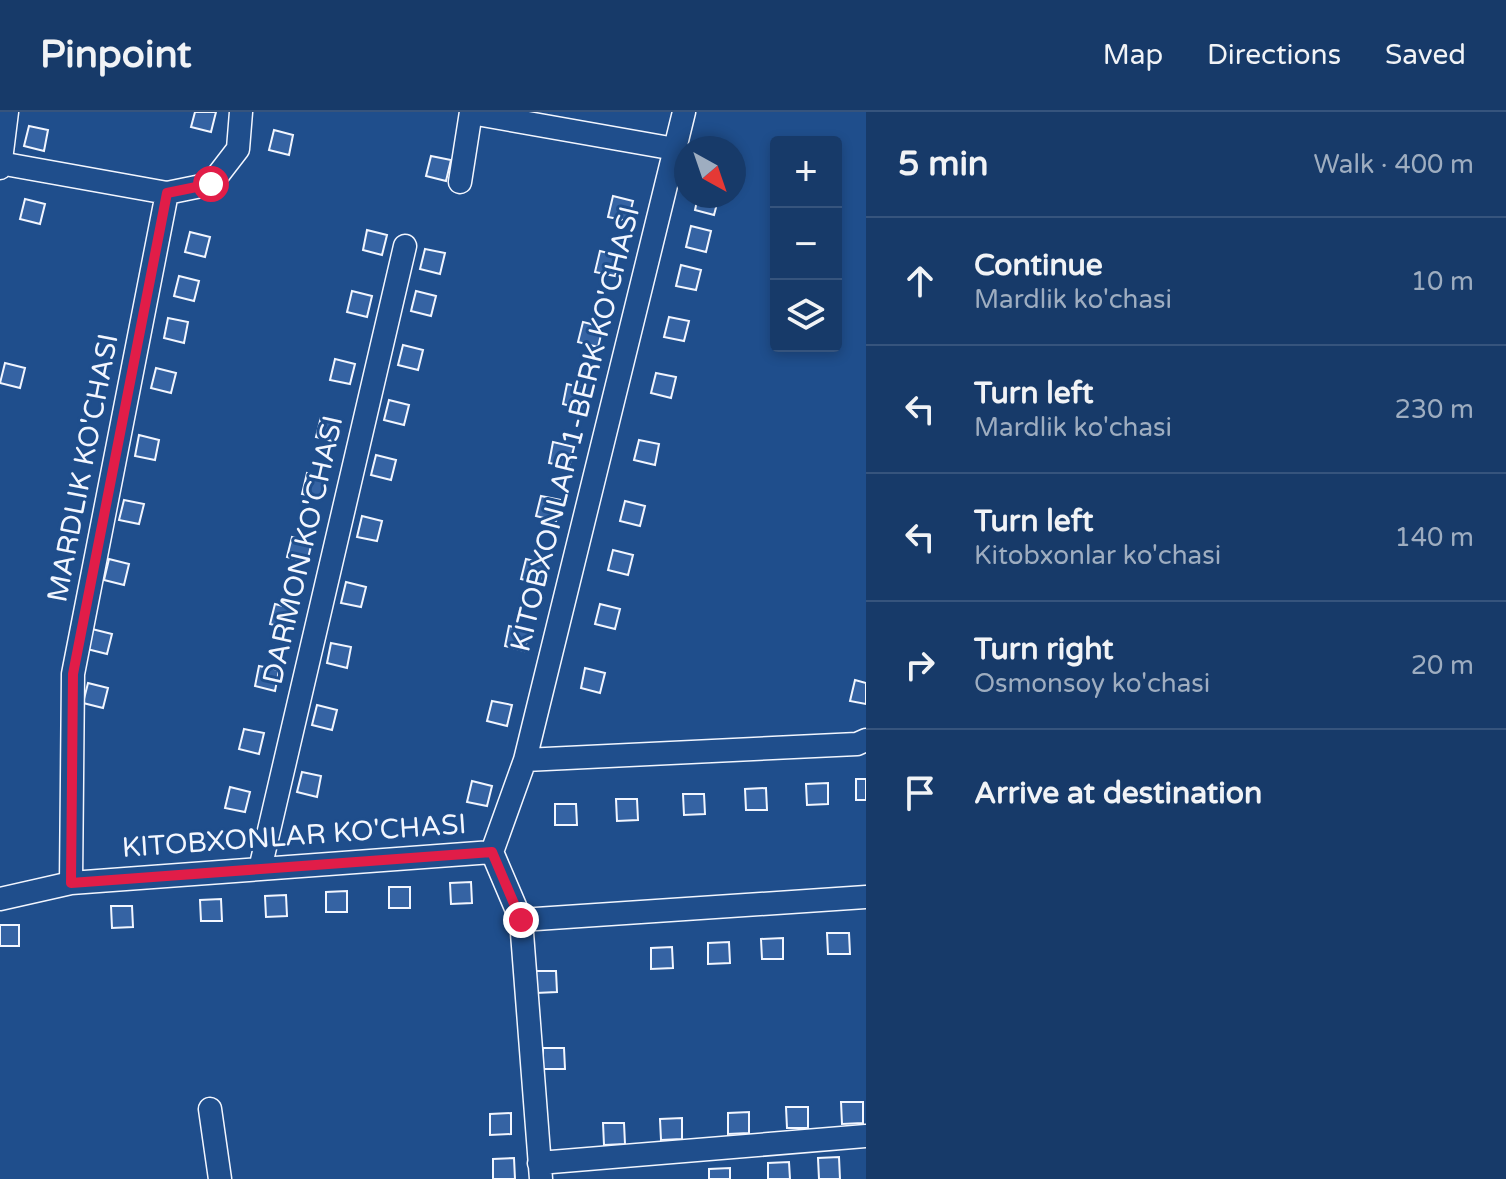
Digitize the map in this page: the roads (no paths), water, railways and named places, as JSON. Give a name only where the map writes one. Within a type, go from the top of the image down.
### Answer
[{"type":"street","points":[[7,112],[0,165],[167,193],[211,184],[238,149],[241,112]]},
{"type":"street","points":[[460,182],[471,112],[674,149]]},
{"type":"street","name":"KITOBXONLAR 1-BERK KO'CHASI","points":[[678,136],[684,112]]},
{"type":"street","name":"KITOBXONLAR 1-BERK KO'CHASI","points":[[525,760],[674,153]]},
{"type":"street","name":"MARDLIK KO'CHASI","points":[[71,883],[73,674],[167,193]]},
{"type":"street","name":"DARMON KO'CHASI","points":[[260,869],[405,246]]},
{"type":"street","points":[[525,760],[857,744],[866,740]]},
{"type":"street","name":"KITOBXONLAR KO'CHASI","points":[[0,899],[71,883],[492,852],[525,760]]},
{"type":"street","points":[[492,852],[521,920],[540,1171],[866,1136]]},
{"type":"street","points":[[521,920],[866,897]]},
{"type":"street","points":[[210,1109],[220,1179]]}]
